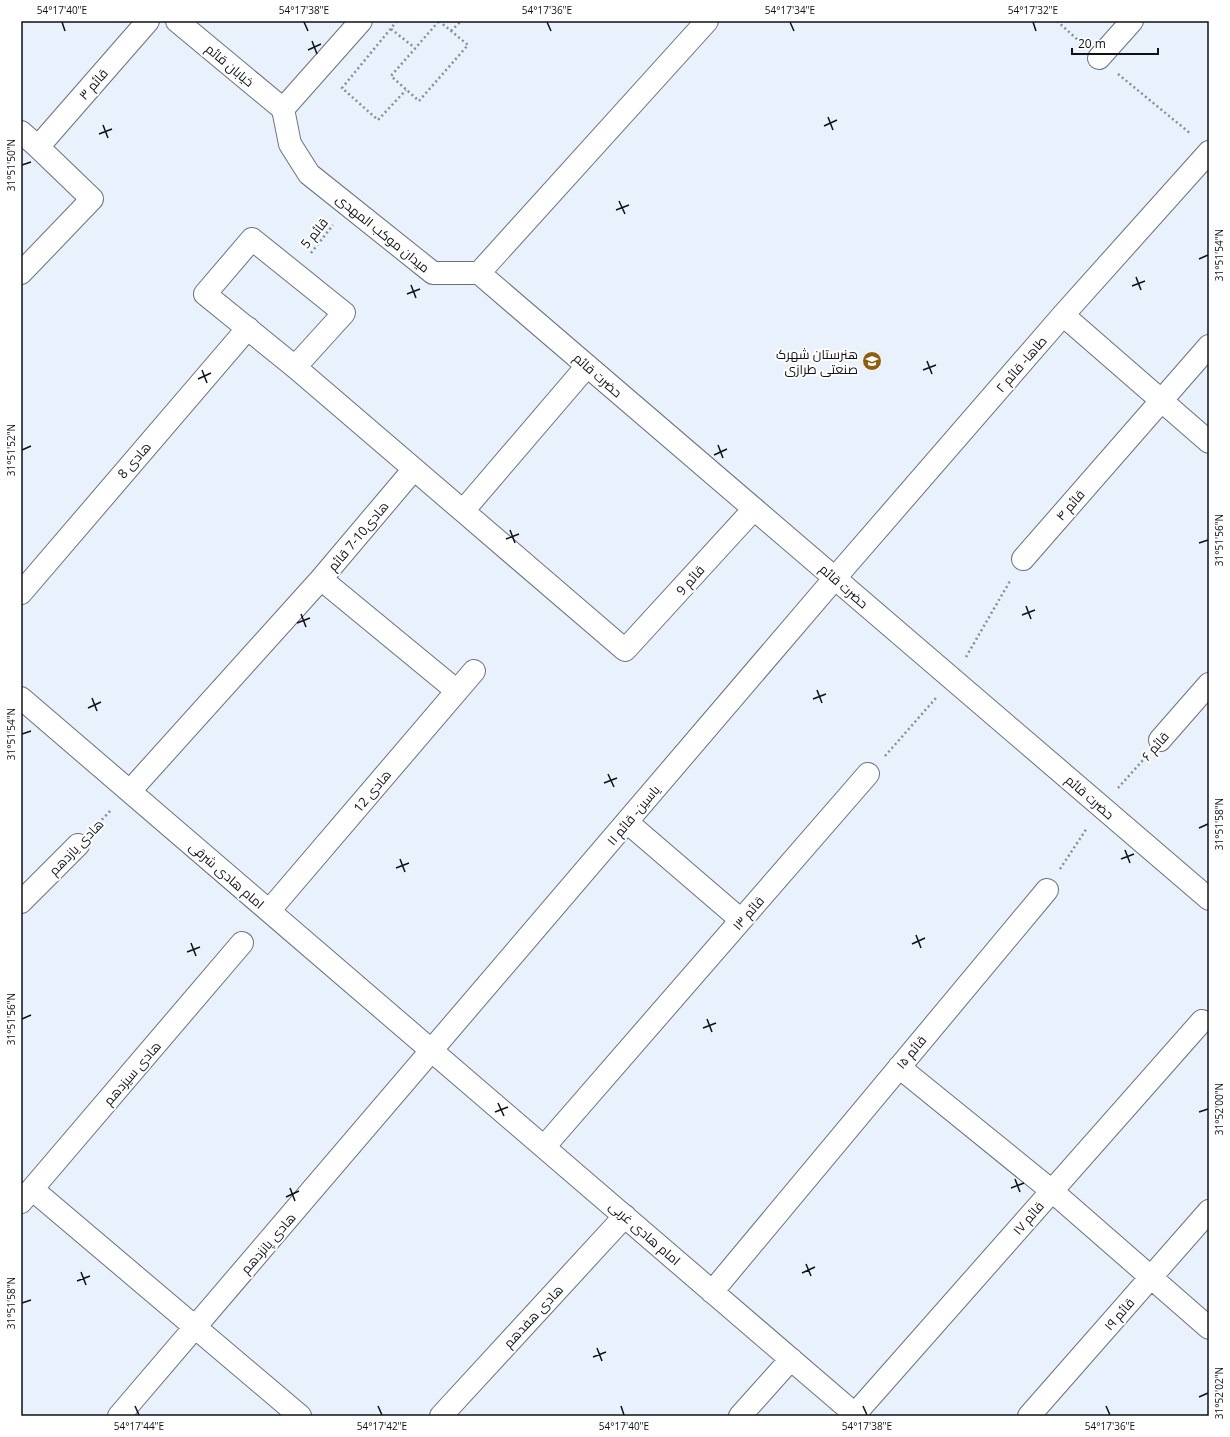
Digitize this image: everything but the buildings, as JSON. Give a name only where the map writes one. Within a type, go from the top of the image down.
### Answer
[{"type":"street","name":"قائم ۳","points":[[38,147],[148,21]]},
{"type":"street","name":"خیابان قائم","points":[[177,21],[284,109]]},
{"type":"street","points":[[284,109],[361,21]]},
{"type":"street","points":[[479,273],[707,21]]},
{"type":"street","points":[[1099,58],[1132,21]]},
{"type":"street","name":"میدان موکب المهدی","points":[[284,109],[290,144],[309,174],[432,273],[479,273]]},
{"type":"street","points":[[21,132],[92,199],[21,273]]},
{"type":"street","name":"طاها- قائم ۲","points":[[835,578],[1063,315],[1209,152]]},
{"type":"street","points":[[295,367],[344,313],[252,239],[205,294],[295,367],[463,511],[587,366]]},
{"type":"street","name":"حضرت قائم","points":[[479,273],[1209,899]]},
{"type":"street","points":[[1063,315],[1209,442]]},
{"type":"street","name":"هادی 8","points":[[21,593],[248,328]]},
{"type":"street","name":"قائم ۴","points":[[1023,559],[1209,346]]},
{"type":"street","name":"هادی10-7 قائم","points":[[130,791],[321,579],[414,469]]},
{"type":"street","name":"قائم 9","points":[[463,511],[625,650],[754,509]]},
{"type":"street","name":"یاسین- قائم ۱۱","points":[[432,1051],[835,578]]},
{"type":"street","points":[[321,579],[458,691]]},
{"type":"street","name":"12 هادی","points":[[269,911],[474,671]]},
{"type":"street","name":"قائم ۶","points":[[1160,740],[1209,684]]},
{"type":"street","name":"امام هادی شرقی","points":[[21,698],[432,1051]]},
{"type":"street","name":"قائم ۱۳","points":[[544,1147],[868,774]]},
{"type":"street","points":[[627,822],[741,920]]},
{"type":"street","name":"هادی یازدهم","points":[[21,902],[78,845]]},
{"type":"street","name":"قائم ۱۵","points":[[712,1292],[1047,890]]},
{"type":"street","name":"هادی سیزدهم","points":[[27,1196],[242,943]]},
{"type":"street","name":"قائم ۱۷","points":[[856,1415],[1202,1021]]},
{"type":"street","name":"امام هادی غربی","points":[[432,1051],[856,1415]]},
{"type":"street","name":"هادی پانزدهم","points":[[119,1416],[432,1051]]},
{"type":"street","points":[[899,1067],[1052,1191],[1209,1328]]},
{"type":"street","points":[[27,1196],[195,1327],[300,1416]]},
{"type":"street","name":"قائم ۱۹","points":[[1029,1416],[1209,1211]]},
{"type":"street","name":"هادی هفدهم","points":[[441,1416],[625,1216]]},
{"type":"street","points":[[740,1416],[791,1359]]},
{"type":"path","points":[[398,21],[342,88],[378,120],[406,90]]},
{"type":"path","points":[[439,21],[451,31],[468,45],[419,101],[390,76],[439,21]]},
{"type":"path","points":[[451,31],[461,21]]},
{"type":"path","points":[[1057,21],[1191,135]]},
{"type":"path","points":[[391,29],[414,48]]},
{"type":"path","name":"قائم 5","points":[[295,273],[349,206]]},
{"type":"path","points":[[868,774],[953,679],[1023,559]]},
{"type":"path","name":"قائم ۶","points":[[1101,807],[1160,740]]},
{"type":"path","name":"هادی یازدهم","points":[[78,845],[130,791]]},
{"type":"path","points":[[1047,890],[1101,807]]},
{"type":"place","name":"هنرستان شهرک صنعتی طرازی","points":[[872,361]]}]
